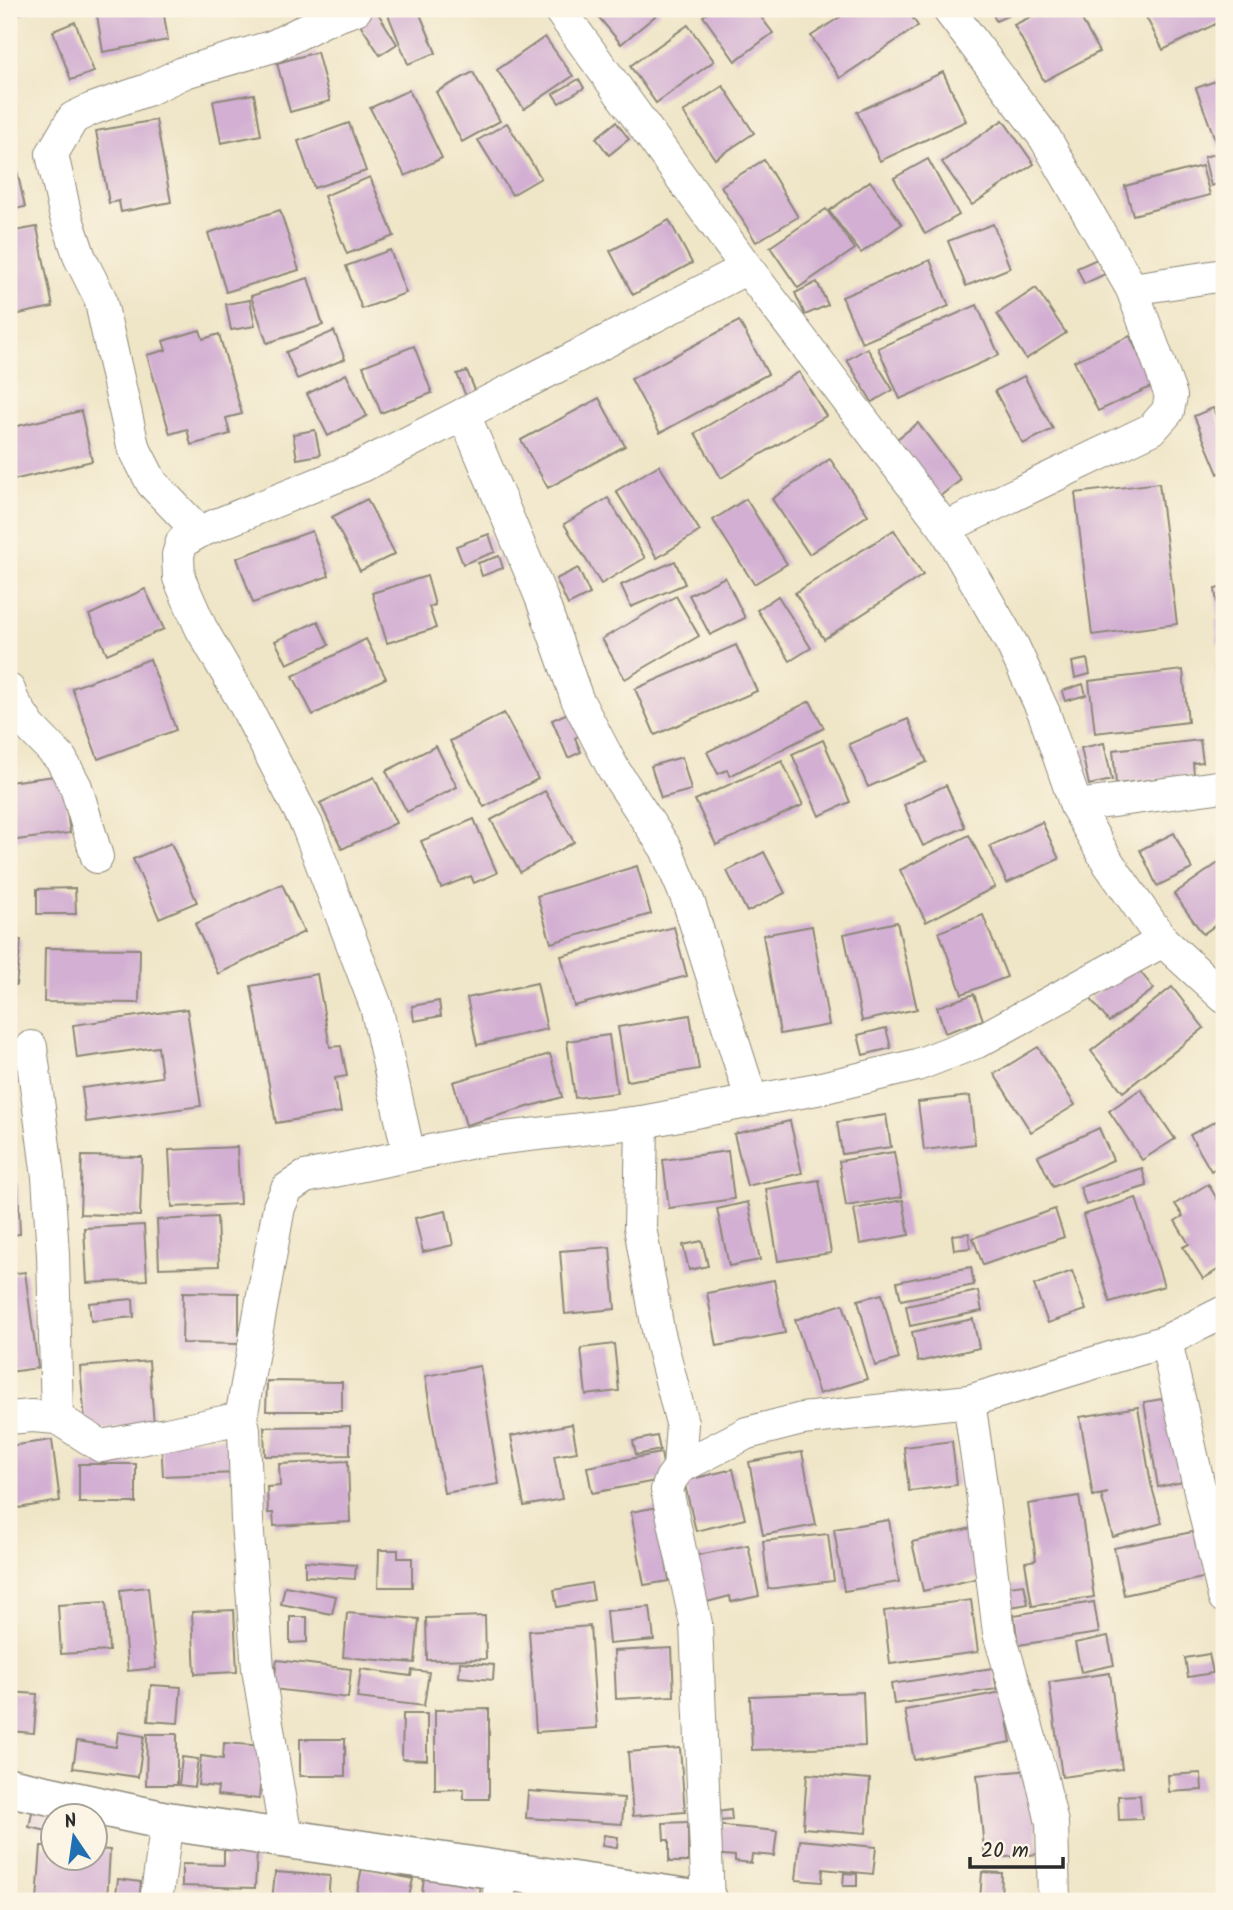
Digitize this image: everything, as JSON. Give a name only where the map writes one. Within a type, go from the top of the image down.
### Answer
[{"type":"street","points":[[199,532],[152,483],[133,446],[100,298],[80,258],[65,213],[52,154],[73,118],[82,113],[147,90],[186,72],[274,46],[323,21],[356,9]]},
{"type":"street","points":[[559,9],[747,268],[945,528],[1013,646],[1044,713],[1076,806],[1109,864],[1163,941],[1224,997]]},
{"type":"street","points":[[945,528],[1152,429],[1168,411],[1171,397],[1132,289],[1045,138],[948,9]]},
{"type":"street","points":[[409,1155],[376,1006],[307,825],[243,701],[201,628],[179,578],[178,555],[182,542],[199,532],[362,466],[747,268]]},
{"type":"street","points":[[1132,289],[1224,275]]},
{"type":"street","points":[[464,414],[541,597],[578,699],[614,770],[666,849],[689,903],[752,1101]]},
{"type":"street","points":[[9,690],[30,727],[61,759],[76,787],[97,857]]},
{"type":"street","points":[[1076,806],[1224,786]]},
{"type":"street","points":[[286,1838],[258,1668],[247,1521],[244,1429],[241,1418],[279,1207],[287,1189],[305,1177],[478,1141],[642,1122],[817,1089],[917,1065],[977,1042],[1163,941]]},
{"type":"street","points":[[31,1047],[48,1177],[53,1254],[57,1418]]},
{"type":"street","points":[[642,1122],[640,1227],[658,1330],[682,1423],[679,1468]]},
{"type":"street","points":[[9,1787],[167,1821],[286,1838],[500,1886],[708,1901],[696,1624],[667,1490],[679,1468],[747,1433],[802,1419],[969,1401],[1166,1341],[1224,1312]]},
{"type":"street","points":[[1166,1341],[1224,1597]]},
{"type":"street","points":[[969,1401],[999,1633],[1041,1775],[1052,1823],[1054,1901]]},
{"type":"street","points":[[9,1419],[32,1416],[57,1418],[101,1446],[241,1418]]},
{"type":"street","points":[[156,1901],[167,1821]]},
{"type":"building","points":[[9,9],[34,9],[9,17]]},
{"type":"building","points":[[96,9],[163,9],[168,40],[103,52]]},
{"type":"building","points":[[394,9],[418,9],[436,53],[408,64],[387,12]]},
{"type":"building","points":[[592,9],[658,9],[660,12],[621,44]]},
{"type":"building","points":[[713,9],[755,9],[773,33],[735,61],[703,16]]},
{"type":"building","points":[[852,9],[907,9],[918,26],[840,78],[811,36]]},
{"type":"building","points":[[990,9],[1023,9],[996,21]]},
{"type":"building","points":[[1046,9],[1082,9],[1084,12],[1079,14],[1099,52],[1044,81],[1014,25]]},
{"type":"building","points":[[1142,9],[1224,9],[1224,20],[1163,50]]},
{"type":"building","points":[[376,10],[397,44],[380,55],[358,21]]},
{"type":"building","points":[[75,22],[94,72],[71,80],[53,31]]},
{"type":"building","points":[[688,25],[714,61],[656,103],[630,66]]},
{"type":"building","points":[[545,37],[573,76],[524,109],[497,70]]},
{"type":"building","points":[[317,52],[330,101],[290,112],[277,63]]},
{"type":"building","points":[[473,72],[500,121],[462,142],[436,92]]},
{"type":"building","points":[[943,72],[966,121],[880,161],[857,112]]},
{"type":"building","points":[[1224,78],[1224,148],[1219,150],[1196,88]]},
{"type":"building","points":[[579,79],[584,88],[559,103],[553,94]]},
{"type":"building","points":[[723,86],[754,133],[715,159],[683,112]]},
{"type":"building","points":[[409,90],[442,158],[405,176],[370,108]]},
{"type":"building","points":[[254,94],[261,135],[221,143],[213,101]]},
{"type":"building","points":[[156,120],[171,202],[121,212],[119,201],[109,203],[96,131]]},
{"type":"building","points":[[1003,120],[1034,164],[972,205],[942,162]]},
{"type":"building","points":[[616,122],[629,139],[609,155],[596,138]]},
{"type":"building","points":[[349,123],[366,171],[314,188],[298,141]]},
{"type":"building","points":[[507,123],[541,178],[512,195],[478,140]]},
{"type":"building","points":[[1218,153],[1224,182],[1211,186],[1204,157]]},
{"type":"building","points":[[14,157],[25,207],[9,210],[9,158]]},
{"type":"building","points":[[928,159],[959,215],[925,234],[894,178]]},
{"type":"building","points":[[764,160],[798,217],[756,242],[721,186]]},
{"type":"building","points":[[1202,166],[1210,195],[1133,215],[1125,186]]},
{"type":"building","points":[[370,177],[394,236],[347,254],[324,196]]},
{"type":"building","points":[[870,181],[902,224],[861,253],[829,211]]},
{"type":"building","points":[[826,209],[855,249],[798,288],[770,247]]},
{"type":"building","points":[[280,210],[299,270],[226,292],[208,233]]},
{"type":"building","points":[[669,220],[692,263],[633,295],[610,251]]},
{"type":"building","points":[[993,224],[1010,268],[966,286],[948,241]]},
{"type":"building","points":[[37,227],[53,307],[9,316],[9,232]]},
{"type":"building","points":[[390,250],[406,293],[362,309],[346,266]]},
{"type":"building","points":[[1097,259],[1105,274],[1084,284],[1077,268]]},
{"type":"building","points":[[930,260],[949,306],[862,343],[842,297]]},
{"type":"building","points":[[308,278],[323,325],[267,343],[251,296]]},
{"type":"building","points":[[817,282],[828,305],[805,315],[795,293]]},
{"type":"building","points":[[1036,288],[1066,333],[1026,359],[997,314]]},
{"type":"building","points":[[250,300],[255,326],[231,330],[226,304]]},
{"type":"building","points":[[977,305],[999,355],[900,399],[878,348]]},
{"type":"building","points":[[739,321],[768,374],[660,433],[631,379]]},
{"type":"building","points":[[200,330],[203,339],[219,334],[242,414],[226,418],[230,434],[191,445],[187,429],[170,434],[147,355],[166,350],[163,341]]},
{"type":"building","points":[[334,331],[345,359],[297,379],[286,352]]},
{"type":"building","points":[[1130,336],[1153,386],[1098,411],[1074,361]]},
{"type":"building","points":[[414,346],[432,393],[381,413],[363,366]]},
{"type":"building","points":[[867,348],[893,390],[872,402],[847,360]]},
{"type":"building","points":[[467,371],[477,395],[467,399],[457,374]]},
{"type":"building","points":[[799,372],[826,416],[721,478],[695,433]]},
{"type":"building","points":[[346,374],[367,416],[328,436],[307,394]]},
{"type":"building","points":[[1024,376],[1053,429],[1023,444],[995,391]]},
{"type":"building","points":[[599,398],[625,446],[548,488],[521,440]]},
{"type":"building","points":[[1213,408],[1224,434],[1224,471],[1218,474],[1194,416]]},
{"type":"building","points":[[81,411],[92,461],[13,480],[9,463],[9,428]]},
{"type":"building","points":[[918,423],[961,480],[940,496],[897,439]]},
{"type":"building","points":[[315,430],[320,455],[297,459],[293,434]]},
{"type":"building","points":[[830,459],[868,515],[809,554],[772,499]]},
{"type":"building","points":[[659,465],[700,531],[657,558],[616,491]]},
{"type":"building","points":[[1159,483],[1177,624],[1092,635],[1075,493]]},
{"type":"building","points":[[608,498],[645,558],[601,584],[564,524]]},
{"type":"building","points":[[367,499],[395,554],[360,571],[332,517]]},
{"type":"building","points":[[746,499],[787,564],[754,584],[713,520]]},
{"type":"building","points":[[894,530],[923,575],[824,639],[795,593]]},
{"type":"building","points":[[312,531],[329,576],[253,603],[237,558]]},
{"type":"building","points":[[489,534],[495,552],[463,564],[456,546]]},
{"type":"building","points":[[499,556],[503,568],[482,576],[478,563]]},
{"type":"building","points":[[675,561],[685,584],[631,607],[621,585]]},
{"type":"building","points":[[578,568],[590,594],[568,605],[556,579]]},
{"type":"building","points":[[427,576],[435,605],[429,607],[436,628],[387,643],[372,593]]},
{"type":"building","points":[[725,577],[745,618],[710,635],[689,595]]},
{"type":"building","points":[[1224,587],[1224,643],[1218,644],[1216,620],[1219,620],[1215,589]]},
{"type":"building","points":[[145,589],[164,629],[107,654],[89,615]]},
{"type":"building","points":[[676,596],[699,636],[625,679],[602,639]]},
{"type":"building","points":[[778,596],[811,648],[790,661],[757,610]]},
{"type":"building","points":[[318,621],[329,645],[287,664],[275,641]]},
{"type":"building","points":[[366,639],[386,678],[313,715],[293,676]]},
{"type":"building","points":[[736,645],[757,691],[655,735],[635,689]]},
{"type":"building","points":[[150,659],[176,730],[98,759],[72,688]]},
{"type":"building","points":[[1087,659],[1090,674],[1075,678],[1072,662]]},
{"type":"building","points":[[1224,663],[1224,736],[1222,736],[1216,664]]},
{"type":"building","points":[[1183,670],[1188,722],[1095,733],[1089,681]]},
{"type":"building","points":[[1083,684],[1086,695],[1065,701],[1062,691]]},
{"type":"building","points":[[810,701],[824,728],[730,776],[727,770],[718,774],[707,752]]},
{"type":"building","points":[[570,712],[580,735],[575,738],[581,752],[568,758],[552,720]]},
{"type":"building","points":[[504,713],[538,779],[484,807],[450,741]]},
{"type":"building","points":[[908,719],[927,762],[868,787],[849,744]]},
{"type":"building","points":[[823,740],[850,802],[819,816],[792,754]]},
{"type":"building","points":[[1200,740],[1203,762],[1193,763],[1194,775],[1116,784],[1113,750]]},
{"type":"building","points":[[1104,743],[1112,780],[1089,785],[1081,748]]},
{"type":"building","points":[[436,746],[457,787],[407,812],[386,771]]},
{"type":"building","points":[[682,757],[691,790],[661,798],[651,766]]},
{"type":"building","points":[[782,761],[803,805],[716,845],[695,800]]},
{"type":"building","points":[[62,775],[70,833],[9,841],[9,782]]},
{"type":"building","points":[[374,777],[396,823],[342,849],[320,803]]},
{"type":"building","points":[[946,785],[965,827],[923,846],[904,805]]},
{"type":"building","points":[[545,791],[574,842],[520,872],[491,820]]},
{"type":"building","points":[[474,819],[497,873],[474,883],[471,876],[441,888],[421,841]]},
{"type":"building","points":[[1042,822],[1059,859],[1007,883],[990,846]]},
{"type":"building","points":[[1174,833],[1192,869],[1157,886],[1140,850]]},
{"type":"building","points":[[969,835],[995,887],[926,922],[900,870]]},
{"type":"building","points":[[171,843],[197,902],[159,918],[133,859]]},
{"type":"building","points":[[764,852],[785,893],[747,912],[727,871]]},
{"type":"building","points":[[1224,859],[1224,919],[1203,934],[1174,894]]},
{"type":"building","points":[[637,866],[651,914],[551,943],[537,896]]},
{"type":"building","points":[[282,884],[304,932],[218,974],[195,924]]},
{"type":"building","points":[[75,888],[76,914],[37,914],[37,889]]},
{"type":"building","points":[[983,915],[1007,977],[962,994],[939,932]]},
{"type":"building","points":[[897,922],[917,1009],[862,1021],[844,934]]},
{"type":"building","points":[[812,926],[829,1025],[780,1034],[763,935]]},
{"type":"building","points":[[674,927],[687,976],[574,1006],[561,956]]},
{"type":"building","points":[[9,938],[21,940],[16,985],[9,984]]},
{"type":"building","points":[[45,948],[140,949],[139,1003],[44,1002]]},
{"type":"building","points":[[1135,965],[1154,989],[1109,1022],[1090,998]]},
{"type":"building","points":[[317,974],[330,1047],[341,1046],[347,1076],[335,1078],[341,1112],[276,1123],[251,986]]},
{"type":"building","points":[[537,983],[547,1029],[477,1045],[467,998]]},
{"type":"building","points":[[1172,987],[1204,1028],[1123,1092],[1091,1051]]},
{"type":"building","points":[[974,994],[983,1020],[945,1033],[937,1007]]},
{"type":"building","points":[[439,1001],[441,1016],[414,1021],[412,1006]]},
{"type":"building","points":[[187,1009],[201,1106],[86,1122],[82,1088],[162,1077],[158,1047],[77,1058],[73,1025]]},
{"type":"building","points":[[690,1015],[699,1069],[627,1081],[618,1027]]},
{"type":"building","points":[[886,1028],[891,1048],[863,1055],[858,1035]]},
{"type":"building","points":[[609,1035],[617,1093],[575,1098],[567,1041]]},
{"type":"building","points":[[1038,1047],[1075,1105],[1031,1132],[994,1074]]},
{"type":"building","points":[[550,1054],[562,1097],[466,1125],[453,1082]]},
{"type":"building","points":[[1141,1089],[1175,1139],[1142,1160],[1109,1111]]},
{"type":"building","points":[[970,1096],[975,1144],[924,1150],[918,1102]]},
{"type":"building","points":[[9,1111],[16,1166],[9,1167]]},
{"type":"building","points":[[886,1115],[891,1147],[842,1154],[837,1122]]},
{"type":"building","points":[[790,1121],[802,1173],[747,1186],[734,1134]]},
{"type":"building","points":[[1216,1121],[1224,1136],[1224,1164],[1211,1171],[1190,1135]]},
{"type":"building","points":[[1099,1128],[1113,1160],[1053,1187],[1038,1156]]},
{"type":"building","points":[[237,1147],[240,1204],[172,1207],[169,1150]]},
{"type":"building","points":[[728,1151],[734,1199],[669,1208],[663,1160]]},
{"type":"building","points":[[894,1152],[902,1197],[846,1206],[839,1161]]},
{"type":"building","points":[[82,1156],[142,1157],[140,1216],[80,1214]]},
{"type":"building","points":[[1142,1168],[1147,1186],[1086,1205],[1080,1187]]},
{"type":"building","points":[[819,1180],[831,1253],[778,1261],[766,1189]]},
{"type":"building","points":[[9,1184],[18,1184],[20,1234],[9,1235]]},
{"type":"building","points":[[1208,1184],[1224,1210],[1224,1266],[1203,1279],[1183,1247],[1189,1244],[1175,1221],[1183,1216],[1175,1204]]},
{"type":"building","points":[[1136,1198],[1164,1286],[1110,1302],[1083,1215]]},
{"type":"building","points":[[903,1200],[909,1235],[860,1244],[854,1209]]},
{"type":"building","points":[[748,1202],[760,1260],[729,1266],[717,1209]]},
{"type":"building","points":[[1055,1209],[1064,1237],[983,1265],[973,1238]]},
{"type":"building","points":[[446,1211],[453,1245],[423,1252],[415,1218]]},
{"type":"building","points":[[217,1217],[219,1266],[159,1268],[157,1220]]},
{"type":"building","points":[[144,1225],[147,1280],[87,1283],[84,1228]]},
{"type":"building","points":[[969,1233],[970,1248],[954,1250],[952,1235]]},
{"type":"building","points":[[702,1241],[708,1266],[689,1270],[683,1245]]},
{"type":"building","points":[[610,1247],[615,1309],[565,1314],[560,1251]]},
{"type":"building","points":[[971,1267],[974,1285],[901,1300],[897,1282]]},
{"type":"building","points":[[1072,1271],[1086,1310],[1048,1323],[1034,1285]]},
{"type":"building","points":[[25,1272],[38,1368],[9,1372],[9,1274]]},
{"type":"building","points":[[774,1280],[785,1333],[717,1346],[707,1293]]},
{"type":"building","points":[[978,1291],[982,1311],[910,1326],[906,1306]]},
{"type":"building","points":[[183,1292],[239,1293],[239,1344],[182,1343]]},
{"type":"building","points":[[882,1294],[899,1359],[875,1366],[858,1300]]},
{"type":"building","points":[[133,1299],[134,1317],[91,1321],[89,1303]]},
{"type":"building","points":[[843,1304],[867,1379],[819,1394],[795,1320]]},
{"type":"building","points":[[973,1319],[979,1348],[918,1362],[912,1332]]},
{"type":"building","points":[[614,1344],[619,1391],[586,1395],[581,1348]]},
{"type":"building","points":[[149,1361],[154,1425],[86,1431],[80,1367]]},
{"type":"building","points":[[480,1366],[499,1484],[444,1493],[425,1376]]},
{"type":"building","points":[[267,1381],[342,1382],[342,1411],[266,1411]]},
{"type":"building","points":[[1175,1397],[1188,1481],[1158,1487],[1144,1402]]},
{"type":"building","points":[[1138,1407],[1151,1484],[1162,1523],[1113,1537],[1101,1495],[1108,1493],[1093,1496],[1080,1417]]},
{"type":"building","points":[[572,1424],[577,1452],[554,1456],[562,1499],[524,1506],[511,1436]]},
{"type":"building","points":[[350,1426],[350,1455],[265,1456],[264,1427]]},
{"type":"building","points":[[657,1436],[660,1450],[636,1455],[633,1441]]},
{"type":"building","points":[[234,1437],[236,1473],[163,1476],[161,1440]]},
{"type":"building","points":[[52,1440],[60,1501],[18,1508],[9,1446]]},
{"type":"building","points":[[952,1441],[957,1485],[909,1491],[904,1447]]},
{"type":"building","points":[[802,1452],[816,1525],[763,1535],[749,1462]]},
{"type":"building","points":[[661,1453],[666,1479],[592,1493],[587,1467]]},
{"type":"building","points":[[348,1461],[350,1522],[274,1526],[273,1513],[268,1513],[267,1487],[280,1486],[279,1464]]},
{"type":"building","points":[[79,1464],[136,1464],[136,1503],[79,1503]]},
{"type":"building","points":[[733,1469],[745,1519],[696,1531],[684,1481]]},
{"type":"building","points":[[1079,1496],[1094,1597],[1032,1606],[1025,1562],[1036,1560],[1028,1504]]},
{"type":"building","points":[[658,1507],[669,1581],[644,1585],[631,1512]]},
{"type":"building","points":[[889,1520],[899,1582],[844,1591],[834,1529]]},
{"type":"building","points":[[972,1528],[983,1577],[923,1591],[912,1542]]},
{"type":"building","points":[[1197,1531],[1207,1577],[1124,1595],[1114,1548]]},
{"type":"building","points":[[828,1534],[834,1581],[768,1589],[763,1541]]},
{"type":"building","points":[[748,1545],[759,1596],[731,1602],[730,1596],[703,1603],[693,1556]]},
{"type":"building","points":[[379,1550],[398,1550],[398,1558],[412,1558],[412,1587],[378,1587]]},
{"type":"building","points":[[305,1561],[356,1565],[355,1579],[305,1576]]},
{"type":"building","points":[[591,1583],[594,1600],[557,1607],[554,1590]]},
{"type":"building","points":[[1024,1584],[1028,1604],[1011,1607],[1008,1586]]},
{"type":"building","points":[[285,1586],[336,1596],[332,1614],[281,1604]]},
{"type":"building","points":[[148,1587],[156,1668],[128,1671],[120,1590]]},
{"type":"building","points":[[971,1600],[978,1652],[890,1664],[884,1611]]},
{"type":"building","points":[[106,1602],[109,1651],[61,1654],[58,1605]]},
{"type":"building","points":[[1094,1602],[1099,1633],[1018,1645],[1014,1615]]},
{"type":"building","points":[[650,1607],[654,1640],[609,1644],[606,1611]]},
{"type":"building","points":[[234,1610],[237,1672],[195,1674],[192,1612]]},
{"type":"building","points":[[347,1613],[419,1619],[415,1663],[343,1657]]},
{"type":"building","points":[[485,1616],[486,1659],[427,1660],[426,1618]]},
{"type":"building","points":[[290,1617],[307,1617],[307,1642],[290,1643]]},
{"type":"building","points":[[590,1626],[597,1728],[536,1732],[529,1631]]},
{"type":"building","points":[[1108,1636],[1114,1665],[1081,1672],[1075,1643]]},
{"type":"building","points":[[672,1648],[674,1696],[616,1699],[614,1651]]},
{"type":"building","points":[[1209,1654],[1213,1673],[1188,1677],[1185,1658]]},
{"type":"building","points":[[277,1660],[351,1669],[348,1698],[273,1689]]},
{"type":"building","points":[[460,1662],[494,1665],[493,1680],[459,1677]]},
{"type":"building","points":[[993,1668],[997,1689],[894,1704],[891,1684]]},
{"type":"building","points":[[361,1669],[411,1676],[412,1670],[429,1672],[424,1706],[357,1698]]},
{"type":"building","points":[[1110,1673],[1122,1769],[1062,1777],[1049,1682]]},
{"type":"building","points":[[151,1685],[181,1687],[178,1723],[148,1721]]},
{"type":"building","points":[[9,1692],[37,1694],[34,1733],[9,1731]]},
{"type":"building","points":[[863,1692],[865,1746],[752,1750],[750,1696]]},
{"type":"building","points":[[1002,1692],[1011,1742],[914,1760],[905,1710]]},
{"type":"building","points":[[489,1709],[489,1799],[464,1799],[464,1789],[435,1790],[435,1710]]},
{"type":"building","points":[[403,1714],[427,1714],[427,1760],[402,1759]]},
{"type":"building","points":[[118,1732],[144,1736],[138,1777],[73,1768],[77,1741],[116,1747]]},
{"type":"building","points":[[147,1734],[177,1734],[177,1785],[146,1785]]},
{"type":"building","points":[[300,1739],[345,1739],[345,1776],[300,1776]]},
{"type":"building","points":[[224,1743],[264,1746],[259,1799],[217,1795],[218,1787],[198,1785],[201,1756],[223,1759]]},
{"type":"building","points":[[680,1748],[685,1812],[633,1816],[628,1752]]},
{"type":"building","points":[[182,1757],[198,1759],[194,1787],[179,1785]]},
{"type":"building","points":[[1031,1770],[1039,1854],[985,1859],[977,1775]]},
{"type":"building","points":[[1201,1773],[1202,1790],[1169,1792],[1168,1775]]},
{"type":"building","points":[[807,1774],[870,1779],[866,1833],[803,1828]]},
{"type":"building","points":[[528,1791],[624,1798],[622,1824],[526,1818]]},
{"type":"building","points":[[1140,1795],[1142,1819],[1119,1820],[1118,1796]]},
{"type":"building","points":[[33,1808],[38,1810],[38,1829],[29,1827]]},
{"type":"building","points":[[731,1810],[732,1820],[718,1821],[717,1812]]},
{"type":"building","points":[[688,1822],[688,1862],[669,1862],[669,1840],[664,1840],[663,1823]]},
{"type":"building","points":[[714,1825],[777,1831],[774,1856],[752,1854],[751,1863],[735,1861],[735,1856],[711,1854]]},
{"type":"building","points":[[9,1826],[14,1827],[11,1870],[9,1870]]},
{"type":"building","points":[[604,1835],[618,1837],[617,1848],[602,1846]]},
{"type":"building","points":[[800,1840],[876,1847],[873,1874],[823,1869],[822,1882],[796,1880]]},
{"type":"building","points":[[110,1850],[107,1901],[37,1901],[39,1871],[108,1871]]},
{"type":"building","points":[[224,1850],[257,1851],[255,1888],[182,1886],[182,1864],[224,1865]]},
{"type":"building","points":[[362,1868],[413,1879],[408,1901],[355,1901]]},
{"type":"building","points":[[425,1869],[482,1875],[479,1901],[421,1901]]},
{"type":"building","points":[[275,1872],[330,1876],[328,1901],[272,1901]]},
{"type":"building","points":[[982,1872],[1002,1873],[1001,1901],[980,1901]]},
{"type":"building","points":[[844,1873],[857,1874],[857,1886],[843,1886]]},
{"type":"building","points":[[118,1879],[141,1882],[139,1901],[115,1901]]},
{"type":"building","points":[[505,1879],[577,1892],[576,1901],[501,1901]]},
{"type":"building","points":[[242,1896],[242,1901],[187,1901],[187,1897]]}]
